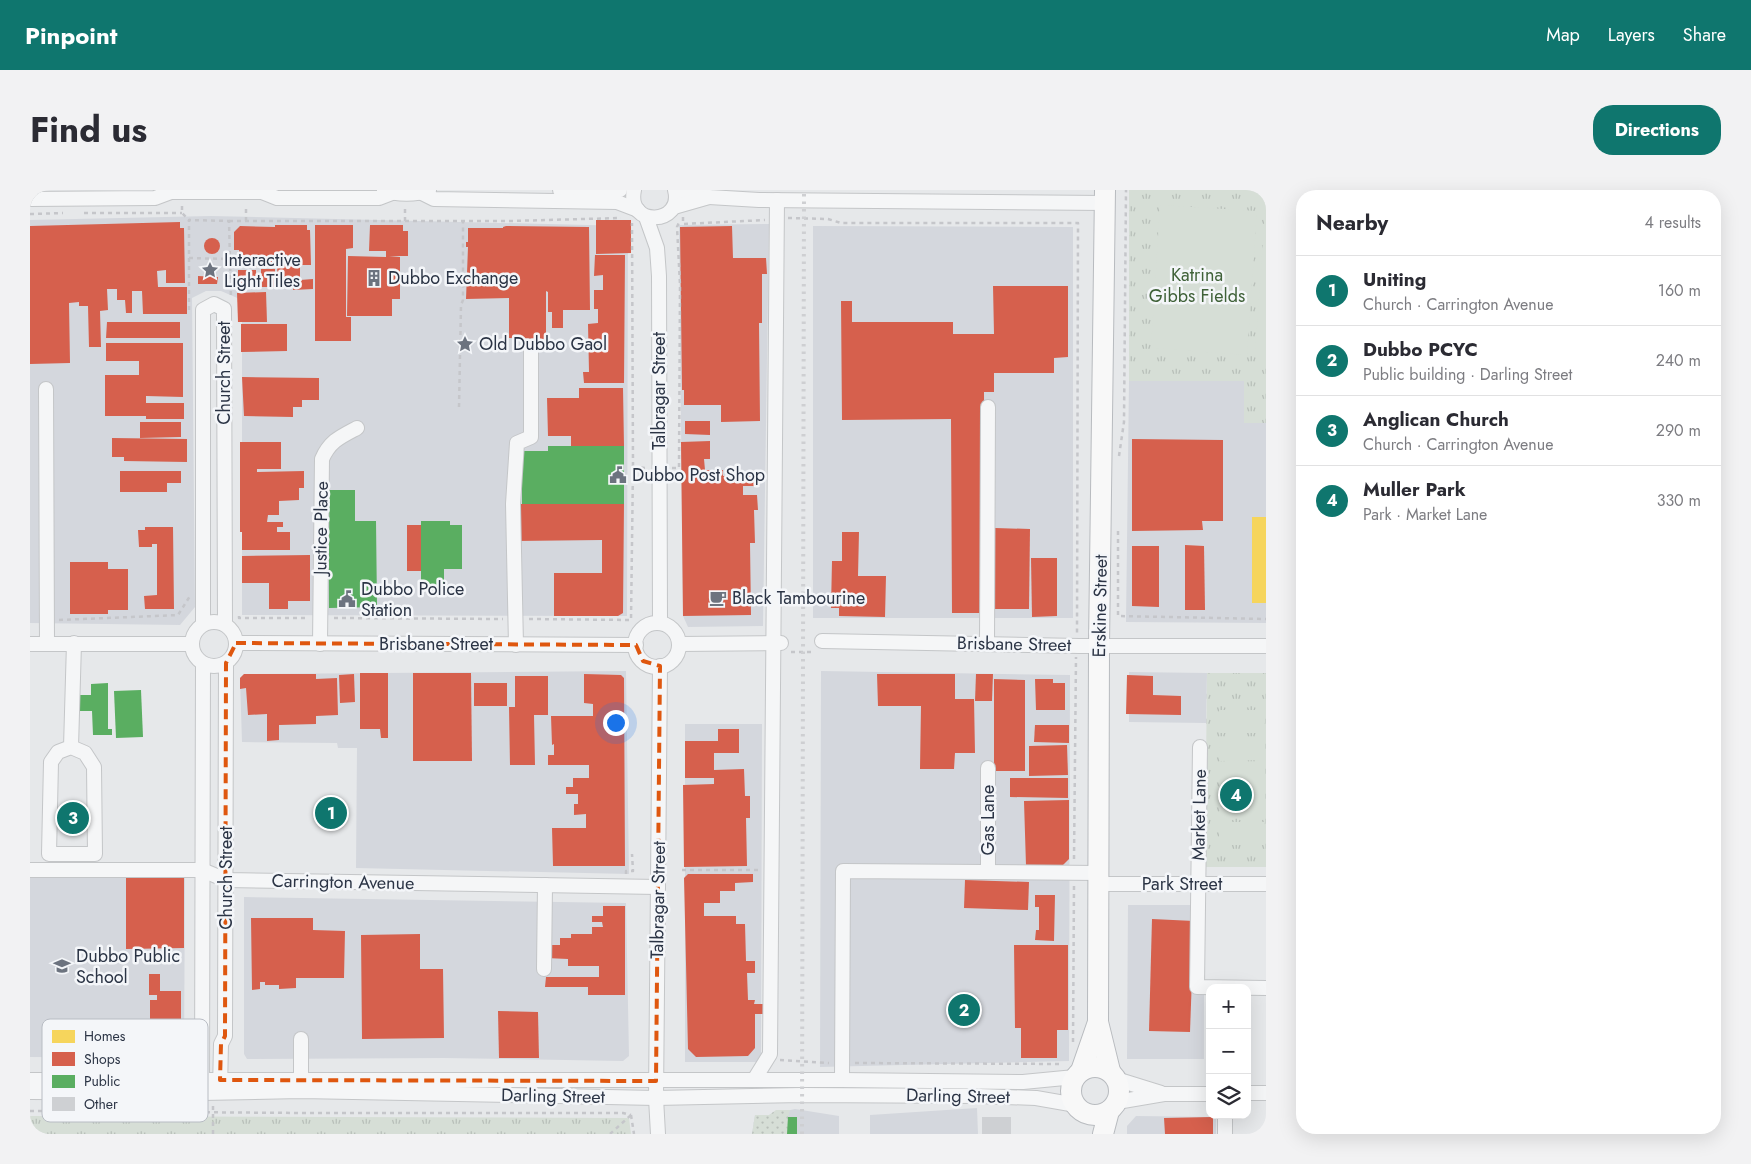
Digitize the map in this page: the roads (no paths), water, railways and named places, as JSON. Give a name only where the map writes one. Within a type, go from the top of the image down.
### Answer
[{"type":"highway","name":"Erskine Street","points":[[1104,197],[1099,645],[1098,1022],[1113,1075]]},
{"type":"highway","name":"Erskine Street","points":[[1074,1071],[1098,1022]]},
{"type":"highway","points":[[1090,1134],[1079,1108],[1072,1098],[1071,1091],[1074,1071],[1095,1067],[1103,1068],[1113,1075],[1119,1094],[1103,1134]]},
{"type":"highway","points":[[1079,1108],[1096,1115],[1113,1106]]},
{"type":"street","points":[[560,190],[620,190]]},
{"type":"street","name":"Talbragar Street","points":[[634,190],[633,198],[639,215],[657,248]]},
{"type":"street","name":"Talbragar Street","points":[[660,623],[659,276],[657,248],[669,211],[676,201],[675,190]]},
{"type":"street","points":[[681,190],[710,197],[762,195],[777,200],[871,195],[1104,197]]},
{"type":"street","points":[[30,199],[155,198],[167,191],[265,191],[277,198],[379,198],[388,192],[425,191],[434,199],[617,202],[639,215],[659,218],[669,211],[710,197]]},
{"type":"street","points":[[754,1080],[770,1054],[771,870],[777,643],[777,200]]},
{"type":"street","name":"Church Street","points":[[203,624],[202,310],[214,304],[224,310],[225,624]]},
{"type":"street","points":[[516,645],[513,504],[517,443],[531,437],[531,350]]},
{"type":"street","points":[[46,389],[48,644]]},
{"type":"street","points":[[987,643],[988,407]]},
{"type":"street","name":"Justice Place","points":[[320,644],[322,459],[327,448],[357,428]]},
{"type":"street","points":[[218,622],[225,624],[231,629],[235,636],[235,651],[232,658],[226,663],[214,666],[202,664],[196,658],[191,644],[194,632],[203,624],[218,622]]},
{"type":"street","points":[[660,623],[666,625],[675,633],[679,644],[674,659],[660,666],[654,666],[643,661],[636,645],[640,631],[646,626],[660,623]]},
{"type":"street","name":"Brisbane Street","points":[[822,641],[1266,646]]},
{"type":"street","points":[[70,747],[74,643]]},
{"type":"street","points":[[679,644],[777,643]]},
{"type":"street","points":[[30,644],[191,644]]},
{"type":"street","name":"Brisbane Street","points":[[236,644],[636,645]]},
{"type":"street","name":"Church Street","points":[[212,1088],[221,1044],[225,1036],[226,663]]},
{"type":"street","name":"Church Street","points":[[202,664],[202,870],[212,1088]]},
{"type":"street","name":"Talbragar Street","points":[[658,1134],[656,1081],[660,666]]},
{"type":"street","points":[[70,747],[85,753],[94,767],[95,854],[49,854],[50,762],[58,752],[70,747]]},
{"type":"street","name":"Market Lane","points":[[1200,747],[1198,988],[1266,988]]},
{"type":"street","name":"Gas Lane","points":[[988,768],[988,872]]},
{"type":"street","name":"Carrington Avenue","points":[[30,870],[202,870],[226,880],[658,887]]},
{"type":"street","name":"Park Street","points":[[842,1080],[843,871],[1074,872],[1098,878],[1199,884],[1266,884]]},
{"type":"street","points":[[544,968],[545,885]]},
{"type":"street","points":[[301,1039],[301,1086]]},
{"type":"street","name":"Darling Street","points":[[208,1088],[754,1080],[1023,1082],[1074,1071]]},
{"type":"street","points":[[1113,1075],[1164,1094]]},
{"type":"street","name":"Darling Street","points":[[301,1086],[656,1098],[802,1095],[1001,1096],[1036,1098],[1079,1108]]},
{"type":"street","name":"Darling Street","points":[[208,1088],[212,1088]]},
{"type":"street","points":[[1251,1093],[1266,1093]]},
{"type":"street","points":[[1113,1106],[1164,1094],[1206,1094]]},
{"type":"street","points":[[1225,1119],[1225,1134]]},
{"type":"railway","points":[[802,1134],[804,190]]},
{"type":"place","name":"Interactive Light Tiles","points":[[210,270]]},
{"type":"place","name":"Dubbo Exchange","points":[[374,278]]},
{"type":"place","name":"Old Dubbo Gaol","points":[[465,344]]},
{"type":"place","name":"Dubbo Post Shop","points":[[618,475]]},
{"type":"place","name":"Black Tambourine","points":[[718,598]]},
{"type":"place","name":"Dubbo Police Station","points":[[347,599]]},
{"type":"place","name":"Muller Park","points":[[1236,795]]},
{"type":"place","name":"Uniting","points":[[331,813]]},
{"type":"place","name":"Anglican Church","points":[[73,818]]},
{"type":"place","name":"Dubbo Public School","points":[[62,966]]},
{"type":"place","name":"Dubbo PCYC","points":[[964,1010]]},
{"type":"park label","name":"Katrina Gibbs Fields","points":[[1197,285]]}]
